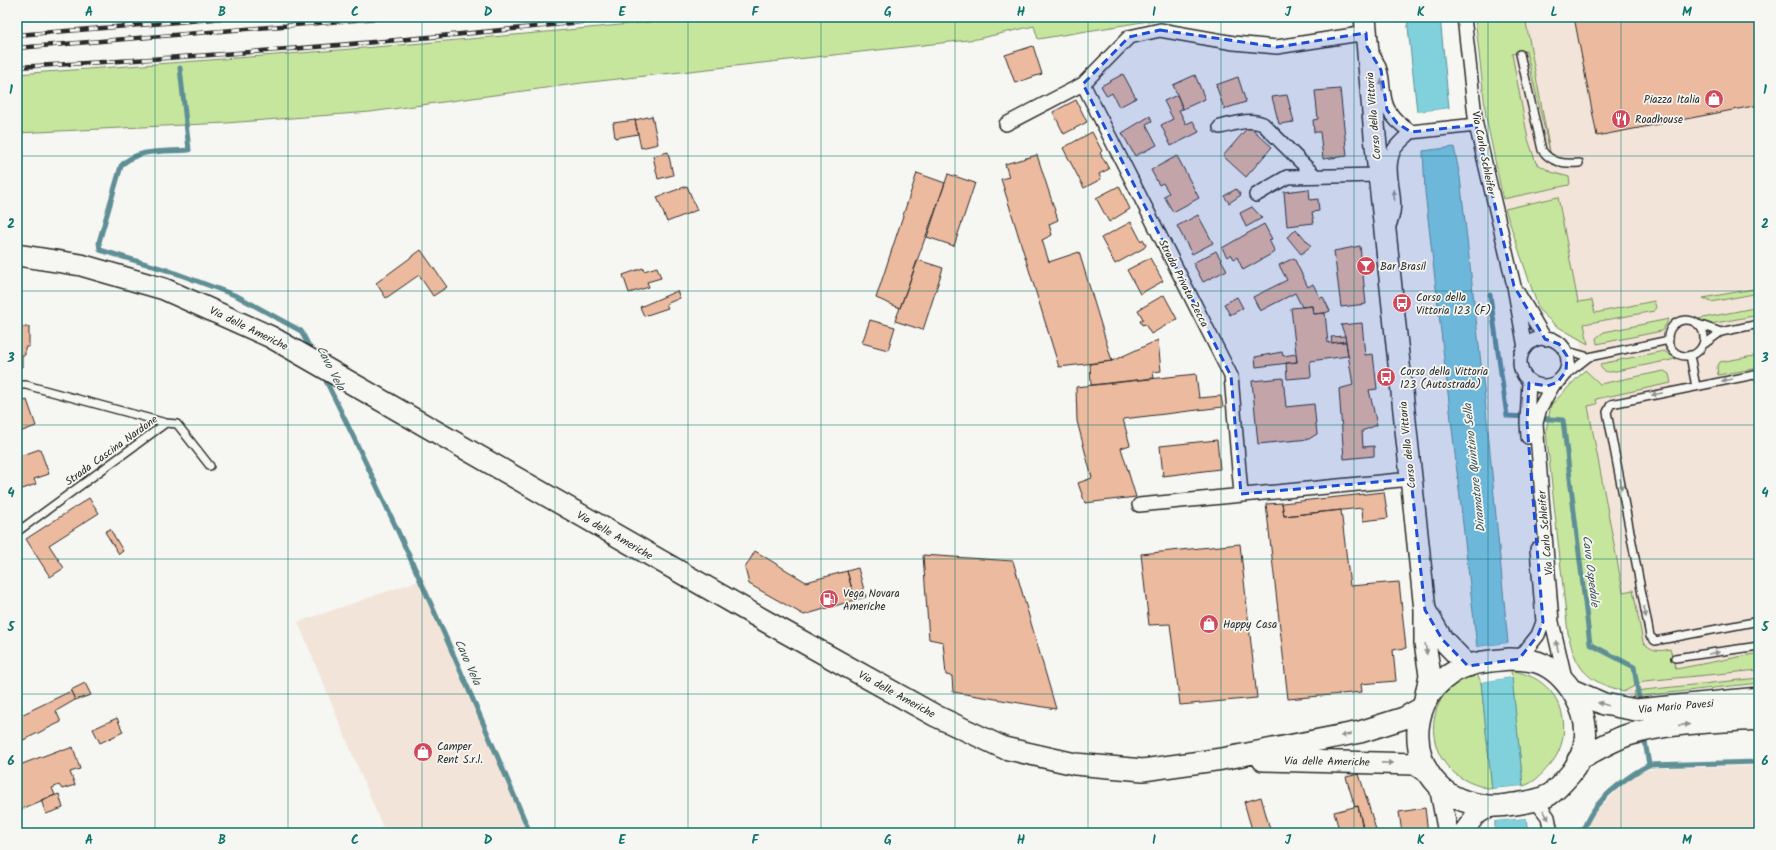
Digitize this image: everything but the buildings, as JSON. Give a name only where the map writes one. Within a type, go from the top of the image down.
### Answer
[{"type":"main road","name":"Corso della Vittoria","points":[[1366,32],[1379,175],[1425,610],[1425,643],[1430,675],[1418,724],[1418,741],[1421,758],[1434,780]]},
{"type":"main road","name":"Via delle Americhe","points":[[17,255],[81,265],[164,290],[271,337],[767,622],[936,716],[1004,748],[1075,764],[1143,770],[1222,759],[1360,732],[1404,718],[1423,706]]},
{"type":"main road","name":"Corso della Vittoria","points":[[1425,610],[1442,639],[1472,664]]},
{"type":"main road","points":[[1423,706],[1435,688],[1450,674],[1472,664],[1515,659],[1538,663],[1554,671],[1569,687]]},
{"type":"main road","name":"Via delle Americhe","points":[[1222,759],[1415,764],[1455,797],[1466,802],[1491,806],[1530,801],[1548,796],[1570,774],[1584,745],[1585,730],[1582,715],[1569,687]]},
{"type":"main road","name":"Via Mario Pavesi","points":[[1569,687],[1604,704],[1642,709],[1759,698]]},
{"type":"main road","name":"Via Mario Pavesi","points":[[1578,760],[1610,743],[1642,732],[1680,725],[1759,719]]},
{"type":"main road","points":[[1434,780],[1448,833]]},
{"type":"main road","points":[[1463,833],[1475,816],[1491,806]]},
{"type":"street","name":"Via Carlo Schleifer","points":[[1464,17],[1476,124],[1514,286]]},
{"type":"street","points":[[1006,124],[1083,84],[1129,37],[1160,30],[1234,43],[1277,47],[1366,32]]},
{"type":"street","name":"Corso della Vittoria","points":[[1366,32],[1381,70],[1383,97],[1388,110],[1397,123],[1411,132],[1394,151],[1390,168],[1395,205],[1392,220],[1385,232]]},
{"type":"street","name":"Strada Privata Zecca","points":[[1083,84],[1231,376],[1242,494]]},
{"type":"street","points":[[1220,127],[1248,121],[1256,121],[1263,124],[1315,176]]},
{"type":"street","points":[[1411,132],[1476,124]]},
{"type":"street","points":[[1256,195],[1287,177],[1379,175]]},
{"type":"street","points":[[1514,286],[1545,338]]},
{"type":"street","points":[[1514,286],[1525,348]]},
{"type":"street","points":[[1532,417],[1557,381],[1568,364],[1564,350],[1553,340],[1545,338],[1530,343],[1521,355],[1521,369],[1529,381],[1540,386],[1557,381]]},
{"type":"street","name":"Via Carlo Schleifer","points":[[1529,381],[1552,622],[1569,687]]},
{"type":"street","name":"Via Carlo Schleifer","points":[[1515,659],[1538,635],[1543,622],[1532,417]]},
{"type":"street","points":[[1140,505],[1242,494],[1411,479]]},
{"type":"street","points":[[1530,801],[1548,816],[1551,833]]},
{"type":"lane","points":[[1520,54],[1542,150],[1547,158],[1563,164],[1579,163]]},
{"type":"lane","points":[[1721,332],[1686,320],[1676,324],[1669,334],[1669,340],[1674,350],[1678,354],[1690,355],[1700,350],[1703,345],[1721,332],[1759,324]]},
{"type":"lane","points":[[1697,324],[1704,334],[1703,345]]},
{"type":"lane","points":[[1557,381],[1589,357],[1669,340]]},
{"type":"lane","points":[[1564,350],[1589,357]]},
{"type":"lane","points":[[1690,355],[1696,387]]},
{"type":"lane","points":[[1759,374],[1611,404],[1607,412],[1650,636],[1656,642],[1759,621]]},
{"type":"lane","points":[[17,385],[26,384],[166,423]]},
{"type":"lane","name":"Strada Cascina Nardone","points":[[17,532],[166,423],[177,424],[210,466]]},
{"type":"lane","points":[[1676,658],[1759,646]]},
{"type":"highlighted area","points":[[1160,30],[1277,47],[1366,33],[1367,47],[1381,70],[1387,110],[1397,123],[1411,132],[1476,125],[1514,286],[1545,339],[1559,344],[1567,356],[1566,371],[1558,382],[1547,386],[1529,383],[1527,423],[1543,622],[1538,635],[1519,659],[1468,666],[1442,639],[1425,610],[1411,479],[1241,494],[1231,376],[1083,84],[1129,37]]},
{"type":"shaded area","points":[[1475,17],[1759,17],[1759,683],[1633,697],[1600,683],[1582,671],[1572,653],[1568,633],[1546,431],[1551,405],[1585,370],[1580,341],[1555,325],[1539,310],[1505,209],[1486,117]]},
{"type":"shaded area","name":"Camper Rent S.r.l.","points":[[424,579],[527,833],[385,833],[298,622]]},
{"type":"shaded area","points":[[1759,766],[1759,833],[1583,833],[1596,810],[1632,777],[1643,771],[1656,768]]},
{"type":"green space","points":[[698,17],[1173,17],[1038,39],[1034,26],[977,39],[582,83],[370,112],[226,123],[17,133],[17,74],[187,62],[528,34]]},
{"type":"green space","points":[[1475,17],[1525,17],[1550,152],[1526,51],[1512,54],[1528,139],[1536,163],[1551,172],[1569,177],[1569,185],[1503,199],[1486,117]]},
{"type":"green space","points":[[1558,197],[1578,302],[1592,300],[1595,313],[1654,301],[1656,307],[1654,311],[1584,324],[1588,344],[1555,325],[1539,310],[1505,209]]},
{"type":"green space","points":[[1759,288],[1759,293],[1711,302],[1703,298]]},
{"type":"green space","points":[[1759,307],[1759,315],[1710,324],[1705,324],[1698,319]]},
{"type":"green space","points":[[1669,319],[1662,331],[1597,344],[1596,338],[1604,332]]},
{"type":"green space","points":[[1664,351],[1676,359],[1611,372],[1606,372],[1603,370],[1600,364]]},
{"type":"green space","points":[[1759,355],[1759,368],[1718,375],[1717,367],[1720,362]]},
{"type":"green space","points":[[1585,370],[1600,384],[1664,371],[1669,374],[1671,383],[1596,399],[1597,404],[1588,406],[1623,592],[1633,590],[1643,642],[1655,650],[1670,649],[1676,669],[1759,653],[1759,670],[1644,681],[1623,692],[1593,679],[1582,669],[1572,649],[1568,633],[1546,431],[1551,405]]},
{"type":"green space","points":[[1511,670],[1535,678],[1551,691],[1557,701],[1564,723],[1561,746],[1556,756],[1549,766],[1537,778],[1531,783],[1523,786]]},
{"type":"green space","points":[[1477,674],[1481,682],[1492,789],[1469,782],[1453,772],[1442,760],[1435,740],[1434,719],[1441,699],[1454,685]]},
{"type":"green space","points":[[1759,678],[1759,683],[1633,697],[1635,691]]},
{"type":"water","points":[[1407,17],[1440,17],[1449,108],[1417,112]]},
{"type":"water","name":"Diramatore Quintino Sella","points":[[1454,147],[1460,177],[1485,399],[1508,643],[1477,647],[1425,192],[1423,151]]},
{"type":"water","points":[[1512,677],[1523,786],[1492,789],[1481,682]]},
{"type":"water","points":[[1526,818],[1528,833],[1495,833],[1495,821]]},
{"type":"pier","points":[[1451,108],[1449,110],[1418,114],[1416,112]]},
{"type":"pier","points":[[1508,643],[1509,645],[1475,648],[1477,647]]},
{"type":"pier","points":[[1512,675],[1512,677],[1481,682],[1480,680]]},
{"type":"pier","points":[[1523,786],[1523,788],[1492,791],[1492,789]]},
{"type":"pier","points":[[1526,816],[1526,818],[1495,821],[1495,819]]},
{"type":"waterway","name":"Cavo Vela","points":[[180,68],[189,150],[161,151],[143,154],[135,156],[121,166],[99,242],[100,250],[170,271],[237,296],[301,331],[312,352]]},
{"type":"waterway","name":"Cavo Ospedale","points":[[1490,295],[1507,416],[1528,417]]},
{"type":"waterway","name":"Cavo Vela","points":[[323,375],[378,488],[430,602],[530,833]]},
{"type":"waterway","name":"Cavo Ospedale","points":[[1538,418],[1563,420],[1590,644],[1634,667],[1640,705]]},
{"type":"waterway","name":"Cavo Ospedale","points":[[1644,735],[1649,765]]},
{"type":"waterway","name":"Cavo Ospedale","points":[[1581,833],[1591,814],[1604,798],[1626,779],[1649,765],[1759,762]]},
{"type":"railway","points":[[17,19],[41,17]]},
{"type":"railway","points":[[17,35],[238,17]]},
{"type":"railway","points":[[17,48],[390,17]]},
{"type":"railway","points":[[17,67],[169,58],[322,46],[474,33],[626,17]]},
{"type":"place","name":"Piazza Italia","points":[[1714,99]]},
{"type":"place","name":"Roadhouse","points":[[1621,119]]},
{"type":"place","name":"Bar Brasil","points":[[1366,266]]},
{"type":"place","name":"Corso della Vittoria 123 (F)","points":[[1402,303]]},
{"type":"place","name":"Corso della Vittoria 123 (Autostrada)","points":[[1386,377]]},
{"type":"place","name":"Vega Novara Americhe","points":[[829,599]]},
{"type":"place","name":"Happy Casa","points":[[1209,624]]},
{"type":"place","name":"Camper Rent S.r.l.","points":[[423,752]]}]
